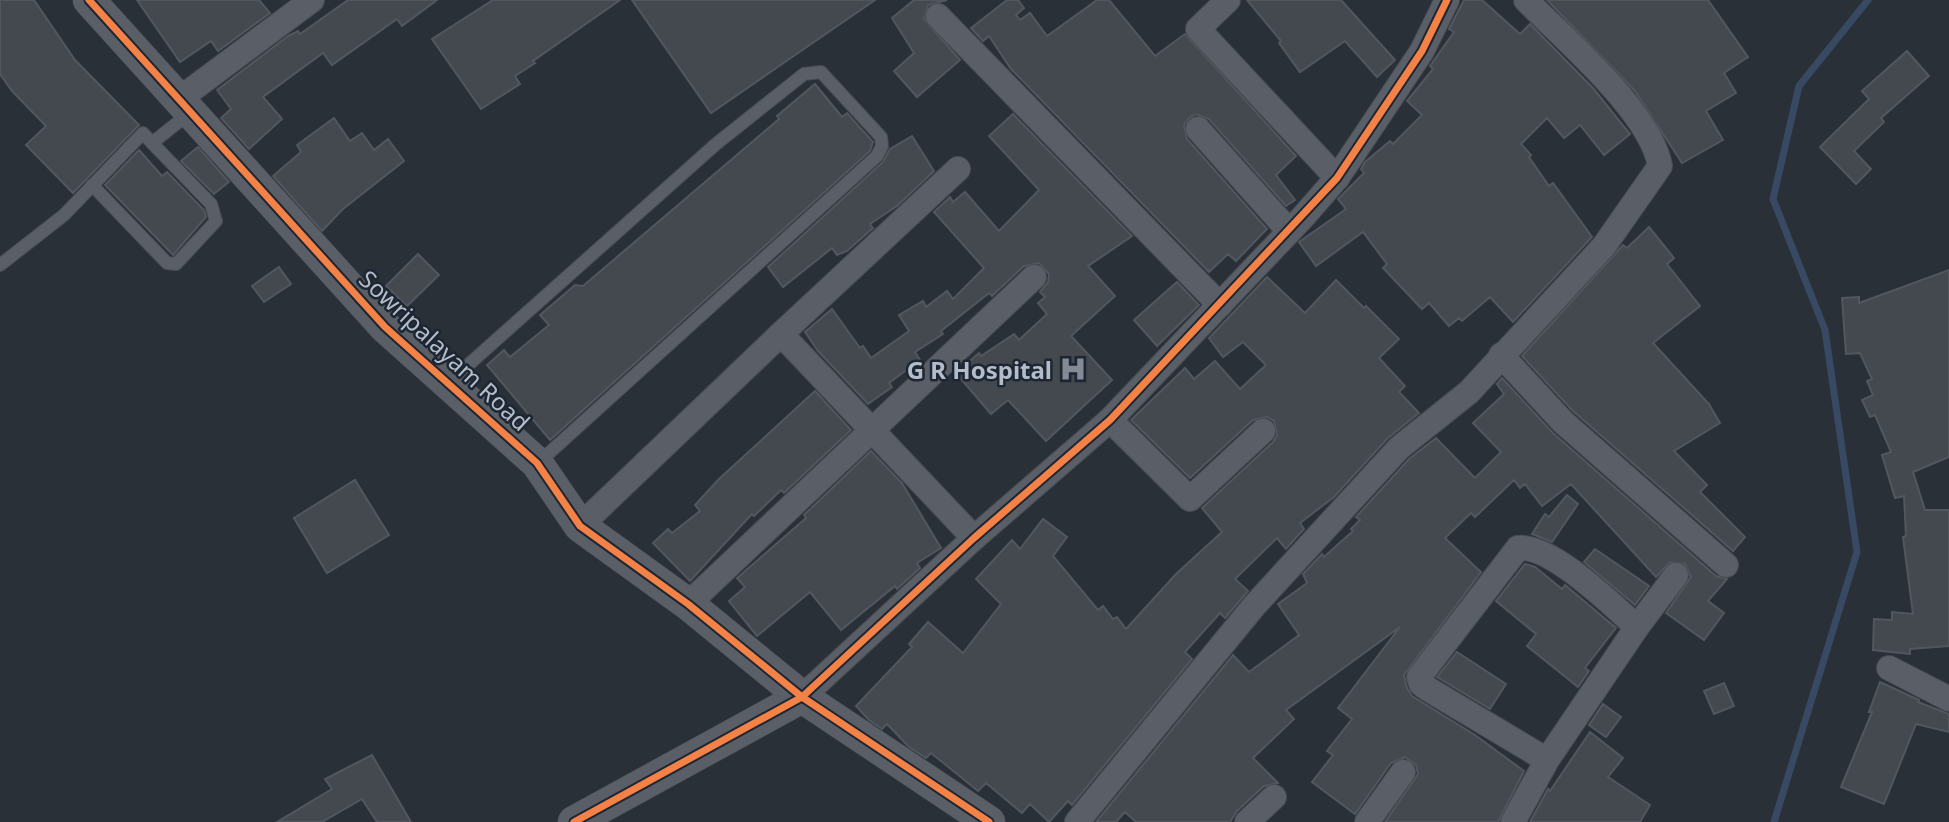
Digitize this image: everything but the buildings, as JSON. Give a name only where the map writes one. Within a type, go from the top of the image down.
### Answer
[{"type":"street","name":"Sowripalayam Road","points":[[89,0],[385,327],[537,463],[580,526],[688,604],[802,697],[989,822]]},
{"type":"street","points":[[1228,0],[1198,29],[1337,178]]},
{"type":"street","points":[[574,822],[802,697],[974,538],[1110,420],[1337,178],[1422,51],[1447,0]]},
{"type":"street","points":[[1077,822],[1254,606],[1399,448],[1469,392],[1605,246],[1660,166],[1657,150],[1626,104],[1526,0]]},
{"type":"street","points":[[185,106],[301,3]]},
{"type":"street","points":[[938,16],[1220,305]]},
{"type":"street","points":[[1198,129],[1289,232]]},
{"type":"street","points":[[580,526],[780,334],[958,169]]},
{"type":"street","points":[[688,604],[1034,277]]},
{"type":"street","points":[[780,334],[974,538]]},
{"type":"street","points":[[1501,355],[1572,430],[1726,565]]},
{"type":"street","points":[[1110,420],[1190,499],[1263,430]]},
{"type":"street","points":[[1547,760],[1421,684],[1419,677],[1518,548],[1530,546],[1549,556],[1637,627]]},
{"type":"street","points":[[1513,822],[1547,760],[1637,627],[1676,575]]},
{"type":"street","points":[[1889,667],[1949,699]]},
{"type":"street","points":[[1367,822],[1403,772]]},
{"type":"street","points":[[1247,822],[1274,797]]},
{"type":"lane","points":[[449,382],[716,144],[804,74],[821,72],[881,137],[882,146],[877,156],[537,463]]},
{"type":"lane","points":[[152,143],[185,106]]},
{"type":"lane","points":[[0,265],[64,215],[92,185],[143,133],[211,204],[216,221],[176,264],[167,263],[92,185]]},
{"type":"waterway","points":[[1774,822],[1857,552],[1825,330],[1773,199],[1799,86],[1868,0]]},
{"type":"cycle path","points":[[89,0],[385,327],[537,463],[580,526],[688,604],[802,697],[989,822]]},
{"type":"cycle path","points":[[574,822],[802,697],[974,538],[1110,420],[1337,178],[1422,51],[1447,0]]},
{"type":"place","name":"G R Hospital","points":[[1073,369]]}]
